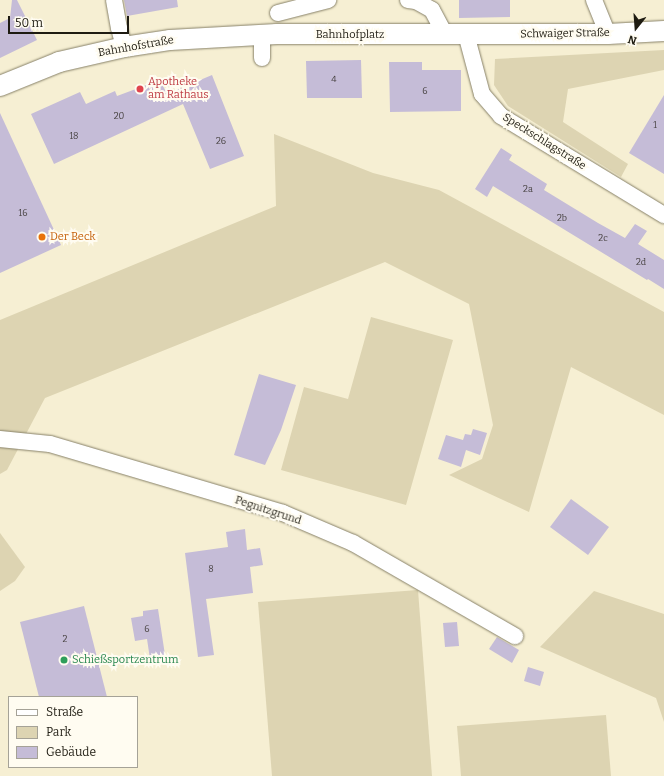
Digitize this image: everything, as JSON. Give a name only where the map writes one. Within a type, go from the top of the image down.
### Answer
[{"type":"main road","name":"Schwaiger Straße","points":[[466,34],[608,34],[664,31]]},
{"type":"main road","name":"Bahnhofstraße","points":[[0,86],[58,62],[124,47],[170,40],[269,34]]},
{"type":"main road","name":"Bahnhofplatz","points":[[269,34],[466,34]]},
{"type":"street","points":[[114,0],[124,47]]},
{"type":"street","points":[[262,58],[269,34],[281,7],[328,0]]},
{"type":"street","points":[[408,0],[416,1],[432,10],[445,34]]},
{"type":"street","points":[[594,0],[608,34]]},
{"type":"street","name":"Speckschlagstraße","points":[[466,34],[482,94],[501,116],[664,215]]},
{"type":"street","name":"Pegnitzgrund","points":[[0,439],[50,444],[283,513],[353,543],[515,636]]},
{"type":"green space","points":[[664,50],[664,70],[568,89],[563,122],[628,164],[621,177],[508,106],[494,85],[495,59]]},
{"type":"green space","points":[[274,134],[373,173],[439,190],[664,312],[664,415],[571,367],[529,512],[449,475],[482,459],[493,425],[469,304],[385,262],[45,398],[7,470],[0,474],[0,320],[276,206]]},
{"type":"green space","points":[[371,317],[453,340],[406,505],[281,470],[304,387],[348,399]]},
{"type":"green space","points":[[0,533],[25,567],[15,581],[0,591]]},
{"type":"green space","points":[[418,590],[432,776],[272,776],[258,602]]},
{"type":"green space","points":[[594,591],[664,614],[664,722],[656,698],[540,647]]},
{"type":"green space","points":[[606,715],[611,776],[461,776],[457,726]]},
{"type":"building","points":[[12,0],[17,0],[37,40],[0,58],[0,23],[10,18]]},
{"type":"building","points":[[124,0],[177,0],[178,7],[127,16]]},
{"type":"building","points":[[459,0],[510,0],[510,17],[459,18]]},
{"type":"building","points":[[361,60],[362,98],[307,98],[306,61]]},
{"type":"building","points":[[389,62],[422,62],[422,70],[461,70],[461,111],[390,112]]},
{"type":"building","points":[[212,75],[244,156],[210,169],[183,104],[54,164],[31,114],[80,92],[86,104],[115,91],[117,96],[160,80],[167,94]]},
{"type":"building","points":[[664,95],[664,174],[629,153]]},
{"type":"building","points":[[0,113],[61,245],[0,273]]},
{"type":"building","points":[[501,148],[512,155],[509,160],[547,184],[544,190],[598,223],[625,238],[635,224],[647,231],[638,244],[664,260],[664,289],[493,186],[487,197],[475,189]]},
{"type":"building","points":[[259,374],[296,385],[281,430],[265,465],[234,455]]},
{"type":"building","points":[[473,429],[487,433],[480,455],[466,450],[461,467],[438,459],[446,435],[463,440],[465,434],[471,435]]},
{"type":"building","points":[[571,499],[609,527],[588,555],[550,527]]},
{"type":"building","points":[[245,529],[247,550],[260,548],[263,565],[250,567],[253,593],[206,599],[214,655],[198,657],[185,553],[228,547],[226,532]]},
{"type":"building","name":"Schießsportzentrum","points":[[84,606],[107,696],[39,696],[20,622]]},
{"type":"building","points":[[158,609],[165,655],[150,659],[147,639],[135,641],[131,618],[143,616],[143,611]]},
{"type":"building","points":[[457,622],[459,646],[445,647],[443,623]]},
{"type":"building","points":[[497,637],[519,650],[512,663],[489,649]]},
{"type":"building","points":[[528,667],[544,672],[540,686],[524,681]]},
{"type":"place","name":"Apotheke am Rathaus","points":[[140,89]]},
{"type":"place","name":"Der Beck","points":[[42,237]]},
{"type":"place","name":"Schießsportzentrum","points":[[64,660]]}]
